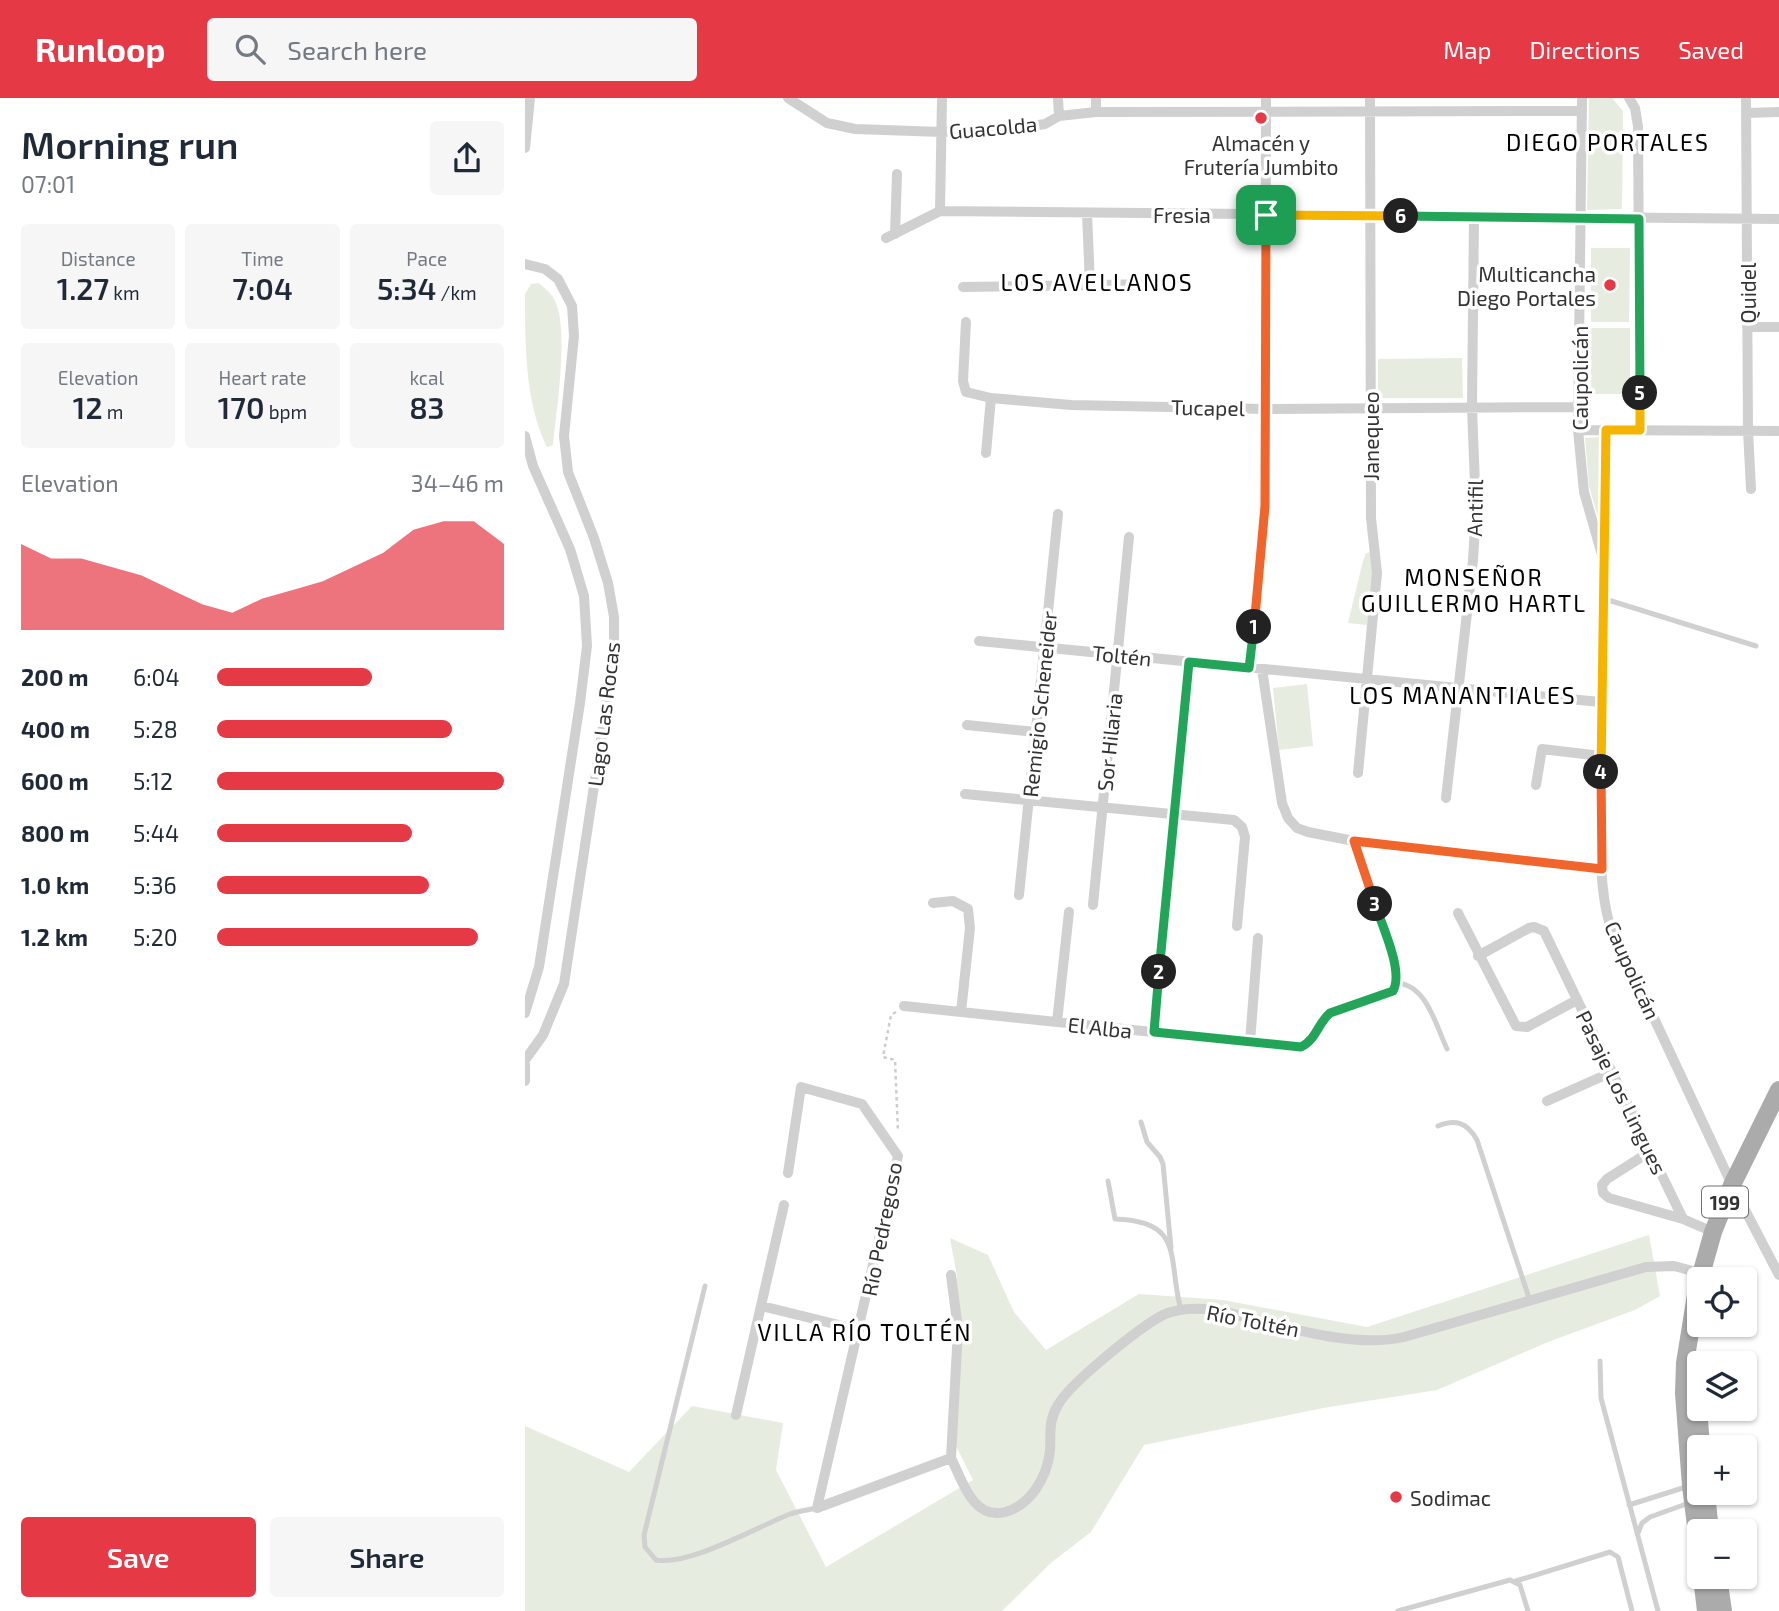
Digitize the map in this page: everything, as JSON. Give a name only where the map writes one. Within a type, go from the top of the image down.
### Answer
[{"type":"main road","name":"199","points":[[1701,1267],[1733,1185],[1778,1097]]},
{"type":"main road","name":"199","points":[[1690,1337],[1685,1363],[1684,1393],[1690,1435]]},
{"type":"main road","name":"199","points":[[1694,1337],[1700,1435]]},
{"type":"main road","points":[[1703,1589],[1706,1611]]},
{"type":"main road","points":[[1720,1589],[1723,1611]]},
{"type":"street","points":[[525,148],[530,98]]},
{"type":"street","name":"Guacolda","points":[[788,98],[819,119],[845,129],[942,132],[1033,127],[1059,117],[1096,112],[1582,111]]},
{"type":"street","points":[[940,211],[941,98]]},
{"type":"street","points":[[1058,98],[1059,117]]},
{"type":"street","points":[[1096,98],[1096,112]]},
{"type":"street","points":[[1161,98],[1162,112]]},
{"type":"street","points":[[1249,668],[1265,506],[1266,98]]},
{"type":"street","name":"Janequeo","points":[[1358,773],[1377,573],[1371,518],[1370,98]]},
{"type":"street","points":[[1480,98],[1480,111]]},
{"type":"street","name":"Caupolicán","points":[[1582,98],[1578,430],[1584,492],[1606,571]]},
{"type":"street","points":[[1629,98],[1637,117],[1640,430]]},
{"type":"street","name":"Quidel","points":[[1746,98],[1748,431],[1751,489]]},
{"type":"street","points":[[1746,113],[1779,112]]},
{"type":"street","name":"Fresia","points":[[897,174],[891,236],[940,211],[1779,219]]},
{"type":"street","points":[[1087,213],[1090,284]]},
{"type":"street","name":"Antifil","points":[[1446,797],[1476,511],[1472,408],[1474,216]]},
{"type":"street","name":"Lago Las Rocas","points":[[525,264],[545,269],[558,279],[572,306],[574,336],[564,436],[568,472],[608,583],[614,617],[614,654],[564,984],[543,1035],[525,1062]]},
{"type":"street","points":[[963,287],[1157,284]]},
{"type":"street","name":"Tucapel","points":[[966,322],[963,381],[966,392],[991,398],[1072,405],[1266,409],[1577,407]]},
{"type":"street","points":[[1747,327],[1779,327]]},
{"type":"street","points":[[986,453],[991,398]]},
{"type":"street","points":[[1578,430],[1779,431]]},
{"type":"street","name":"Caupolicán","points":[[1606,430],[1606,571],[1600,702],[1602,869],[1609,922],[1733,1185],[1779,1275]]},
{"type":"street","name":"Lago Las Rocas","points":[[525,436],[533,466],[570,549],[584,596],[587,646],[539,968],[525,1013]]},
{"type":"street","name":"Remigio Scheneider","points":[[1019,895],[1058,514]]},
{"type":"street","name":"Sor Hilaria","points":[[1093,905],[1129,537]]},
{"type":"street","name":"Toltén","points":[[979,641],[1600,702]]},
{"type":"street","points":[[1154,1032],[1189,662]]},
{"type":"street","points":[[1262,669],[1282,803],[1288,818],[1297,828],[1354,841],[1602,869]]},
{"type":"street","points":[[967,725],[1036,732]]},
{"type":"street","points":[[1537,785],[1542,749],[1601,756]]},
{"type":"street","points":[[965,794],[1234,820],[1242,827],[1245,837],[1237,926]]},
{"type":"street","points":[[1354,841],[1397,970],[1397,983]]},
{"type":"street","points":[[933,903],[953,901],[968,909],[970,928],[961,1012]]},
{"type":"street","points":[[1057,1022],[1069,912]]},
{"type":"street","points":[[1458,913],[1516,1026],[1527,1027],[1577,1000]]},
{"type":"street","name":"Pasaje Los Lingues","points":[[1478,956],[1529,928],[1539,928],[1546,935],[1683,1219]]},
{"type":"street","points":[[1250,1042],[1258,938]]},
{"type":"street","name":"El Alba","points":[[904,1006],[1296,1047],[1305,1045],[1312,1038],[1330,1013],[1393,991],[1397,983]]},
{"type":"street","points":[[525,1062],[525,1081]]},
{"type":"street","points":[[1547,1101],[1612,1072]]},
{"type":"street","name":"Río Pedregoso","points":[[788,1173],[801,1087],[862,1104],[898,1156],[817,1508]]},
{"type":"street","points":[[1651,1152],[1607,1179],[1602,1185],[1603,1193],[1609,1198],[1683,1219],[1713,1232]]},
{"type":"street","points":[[736,1415],[784,1205]]},
{"type":"street","name":"Río Toltén","points":[[951,1458],[974,1503],[981,1510],[994,1514],[1018,1507],[1031,1495],[1046,1470],[1050,1451],[1050,1423],[1063,1396],[1133,1334],[1164,1315],[1181,1310],[1215,1310],[1352,1340],[1379,1341],[1405,1337],[1656,1266],[1687,1270]]},
{"type":"street","points":[[817,1508],[951,1458],[958,1329],[951,1275]]},
{"type":"street","points":[[762,1306],[859,1330]]},
{"type":"lane","points":[[1605,599],[1756,646]]},
{"type":"lane","points":[[1397,983],[1409,985],[1420,993],[1447,1049]]},
{"type":"lane","points":[[1438,1126],[1452,1121],[1458,1122],[1469,1129],[1477,1140],[1530,1301]]},
{"type":"lane","points":[[1141,1122],[1147,1142],[1163,1164],[1171,1227],[1171,1252],[1181,1310]]},
{"type":"lane","points":[[1108,1181],[1115,1220],[1130,1219],[1149,1223],[1163,1235],[1171,1252]]},
{"type":"lane","points":[[705,1286],[644,1535],[645,1546],[656,1560],[676,1560],[794,1513],[817,1508]]},
{"type":"lane","points":[[1600,1362],[1601,1398],[1658,1611]]},
{"type":"lane","points":[[1629,1505],[1687,1495]]},
{"type":"lane","points":[[1638,1534],[1642,1523],[1650,1517],[1687,1499]]},
{"type":"lane","points":[[1398,1611],[1515,1581],[1610,1552],[1618,1557],[1632,1611]]},
{"type":"lane","points":[[1515,1581],[1520,1585],[1528,1611]]},
{"type":"path","points":[[891,1015],[883,1057],[895,1060],[898,1156]]},
{"type":"shaded area","points":[[1589,98],[1612,98],[1623,111],[1622,209],[1587,210]]},
{"type":"shaded area","name":"Multicancha Diego Portales","points":[[1591,248],[1630,248],[1629,322],[1591,322]]},
{"type":"shaded area","points":[[539,283],[554,299],[559,312],[562,349],[553,445],[547,447],[534,412],[526,353],[525,294],[531,284]]},
{"type":"shaded area","points":[[1591,328],[1630,328],[1630,394],[1591,394]]},
{"type":"shaded area","points":[[1462,358],[1463,398],[1378,398],[1378,359]]},
{"type":"shaded area","points":[[1601,437],[1603,535],[1589,486],[1585,438]]},
{"type":"shaded area","points":[[1372,552],[1374,565],[1367,625],[1348,623],[1363,561],[1366,553]]},
{"type":"shaded area","points":[[1307,684],[1313,746],[1279,750],[1273,688]]},
{"type":"shaded area","points":[[1649,1235],[1660,1296],[1635,1310],[1548,1342],[1437,1390],[1323,1408],[1144,1445],[1091,1532],[1052,1562],[1002,1611],[525,1611],[525,1426],[629,1472],[692,1406],[783,1423],[776,1470],[826,1567],[973,1480],[953,1440],[952,1389],[957,1276],[950,1238],[988,1255],[1014,1312],[1046,1350],[1139,1294],[1223,1300],[1367,1327]]},
{"type":"place","name":"Almacén y Frutería Jumbito","points":[[1261,118]]},
{"type":"place","name":"Multicancha Diego Portales","points":[[1610,285]]},
{"type":"place","name":"Sodimac","points":[[1396,1497]]},
{"type":"district","name":"DIEGO PORTALES","points":[[1608,142]]},
{"type":"district","name":"LOS AVELLANOS","points":[[1097,282]]},
{"type":"district","name":"MONSEÑOR GUILLERMO HARTL","points":[[1474,590]]},
{"type":"district","name":"LOS MANANTIALES","points":[[1463,695]]},
{"type":"district","name":"VILLA RÍO TOLTÉN","points":[[865,1332]]},
{"type":"route","points":[[1266,215],[1639,219],[1640,430],[1606,430],[1606,571],[1600,702],[1602,869],[1354,841],[1397,970],[1397,983],[1393,991],[1330,1013],[1309,1042],[1301,1047],[1154,1032],[1189,662],[1249,668],[1265,506],[1266,215]]}]
